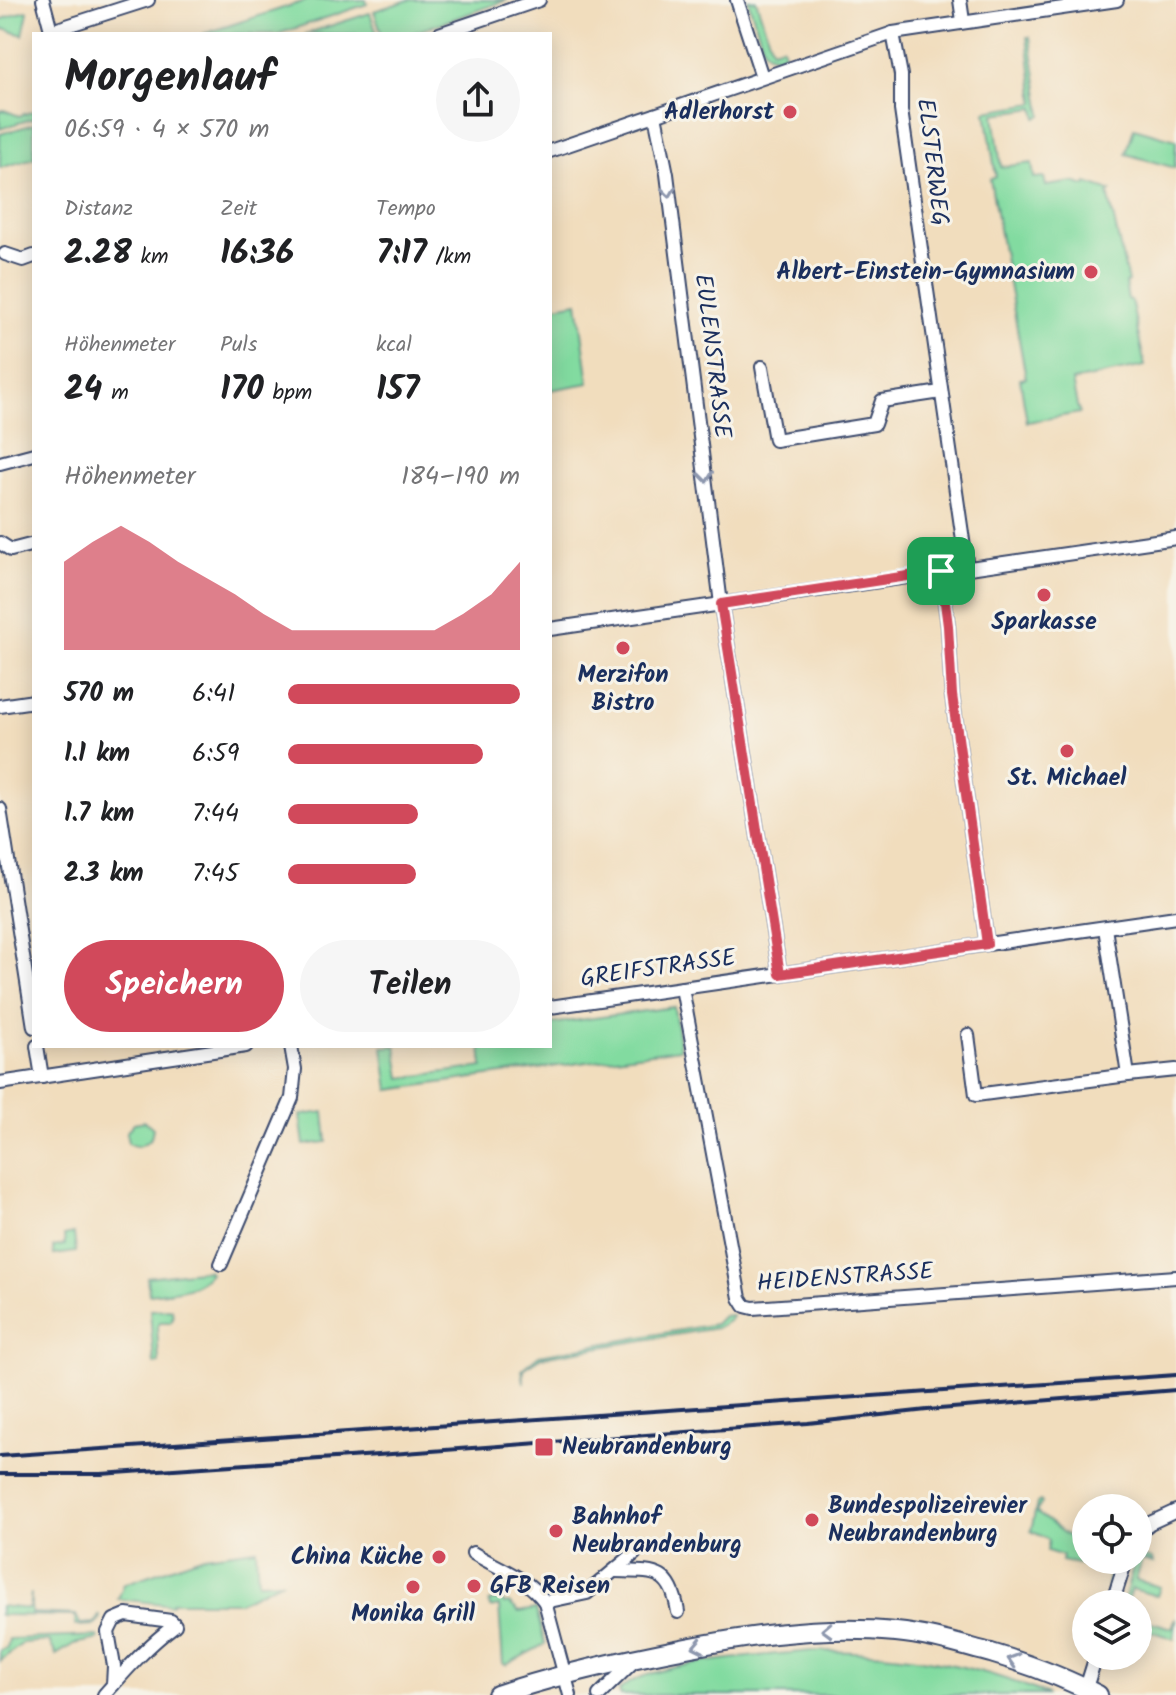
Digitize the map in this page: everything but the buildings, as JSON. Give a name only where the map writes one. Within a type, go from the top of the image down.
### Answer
[{"type":"main road","points":[[497,1695],[564,1675],[714,1642],[809,1631],[896,1632],[951,1642],[1019,1661],[1092,1692]]},
{"type":"street","points":[[43,0],[52,32],[148,0]]},
{"type":"street","points":[[445,32],[539,0]]},
{"type":"street","points":[[737,0],[762,77]]},
{"type":"street","points":[[960,0],[963,21]]},
{"type":"street","points":[[552,150],[893,33],[1117,0]]},
{"type":"street","name":"ELSTERWEG","points":[[893,33],[901,75],[901,110],[967,568]]},
{"type":"street","name":"EULENSTRASSE","points":[[655,115],[668,184],[721,604],[780,974]]},
{"type":"street","points":[[5,254],[23,260],[32,257]]},
{"type":"street","points":[[762,367],[775,440],[874,424],[882,401],[941,392]]},
{"type":"street","points":[[0,463],[32,455]]},
{"type":"street","points":[[552,629],[1176,538]]},
{"type":"street","points":[[0,543],[11,550],[32,545]]},
{"type":"street","points":[[941,571],[952,695],[987,944]]},
{"type":"street","points":[[0,706],[32,701]]},
{"type":"street","points":[[0,809],[32,1014]]},
{"type":"street","name":"GREIFSTRASSE","points":[[552,1007],[1176,917]]},
{"type":"street","points":[[1105,928],[1128,1075]]},
{"type":"street","name":"HEIDENSTRASSE","points":[[682,988],[740,1298],[748,1308],[1176,1277]]},
{"type":"street","points":[[968,1035],[976,1095],[1176,1070]]},
{"type":"street","points":[[37,1048],[42,1077]]},
{"type":"street","points":[[0,1083],[233,1048]]},
{"type":"street","points":[[221,1264],[292,1098],[295,1069],[291,1048]]},
{"type":"street","points":[[1152,1522],[1176,1511]]},
{"type":"street","points":[[473,1553],[536,1590],[545,1602],[570,1695]]},
{"type":"street","points":[[545,1602],[587,1593],[635,1553]]},
{"type":"street","points":[[615,1571],[648,1572],[663,1577],[673,1589],[678,1612]]},
{"type":"street","points":[[120,1617],[169,1619],[175,1625],[141,1651],[108,1690],[114,1666],[108,1632],[120,1617]]},
{"type":"street","points":[[599,1695],[637,1658]]},
{"type":"street","points":[[1092,1692],[1094,1670]]},
{"type":"green space","points":[[308,0],[366,0],[367,4],[284,32],[209,32]]},
{"type":"green space","points":[[409,0],[507,0],[416,32],[381,32],[374,11]]},
{"type":"green space","points":[[748,0],[756,0],[772,49],[782,46],[784,53],[776,56],[764,49]]},
{"type":"green space","points":[[28,12],[23,35],[0,28],[0,20]]},
{"type":"green space","points":[[370,13],[376,32],[311,32]]},
{"type":"green space","points":[[1027,37],[1030,37],[1042,115],[1037,118],[1035,108],[994,114],[1001,167],[1032,163],[1034,178],[1044,177],[1046,186],[1073,182],[1086,186],[1087,183],[1111,191],[1108,193],[1128,282],[1125,283],[1128,300],[1131,300],[1145,366],[1072,381],[1080,413],[1027,422],[1020,379],[1026,378],[990,179],[996,177],[986,111],[1035,103]]},
{"type":"green space","points":[[0,111],[19,116],[32,112],[32,119],[0,129]]},
{"type":"green space","points":[[32,125],[32,159],[0,168],[0,134]]},
{"type":"green space","points":[[1134,128],[1176,140],[1175,168],[1126,154]]},
{"type":"green space","points":[[578,302],[589,383],[552,390],[552,307]]},
{"type":"green space","points":[[674,1007],[680,1049],[389,1090],[383,1048],[396,1048],[401,1078],[483,1067],[481,1048],[552,1048],[552,1024]]},
{"type":"green space","points":[[324,1112],[327,1142],[304,1145],[300,1115]]},
{"type":"green space","points":[[145,1121],[153,1128],[151,1138],[140,1145],[128,1143],[126,1133],[134,1123]]},
{"type":"green space","points":[[74,1234],[76,1252],[54,1255],[53,1247],[65,1245],[64,1236]]},
{"type":"green space","points":[[208,1270],[210,1273],[204,1279],[190,1287],[149,1294],[147,1277]]},
{"type":"green space","points":[[172,1309],[170,1322],[160,1322],[157,1327],[159,1363],[154,1364],[150,1310]]},
{"type":"green space","points":[[732,1315],[730,1320],[716,1328],[541,1357],[524,1369],[524,1383],[522,1369],[539,1355],[715,1324],[723,1316]]},
{"type":"green space","points":[[1037,1503],[1042,1503],[1036,1512],[1072,1539],[1072,1563],[1062,1561],[1063,1556],[1047,1551],[1049,1540],[1031,1531]]},
{"type":"green space","points":[[256,1549],[258,1582],[282,1581],[239,1602],[172,1602],[172,1605],[118,1599],[124,1584],[204,1556]]},
{"type":"green space","points":[[1109,1574],[1113,1574],[1110,1587],[1107,1586]]},
{"type":"green space","points":[[1131,1574],[1138,1574],[1136,1580],[1160,1587],[1157,1596],[1152,1595],[1152,1590],[1127,1590]]},
{"type":"green space","points":[[31,1593],[31,1613],[76,1615],[80,1624],[95,1623],[100,1614],[99,1621],[95,1625],[75,1626],[75,1616],[0,1615],[0,1606],[29,1609]]},
{"type":"green space","points":[[502,1599],[504,1604],[509,1603],[519,1612],[536,1609],[545,1644],[506,1665],[503,1664],[499,1606],[490,1608],[489,1602]]},
{"type":"green space","points":[[1176,1617],[1174,1639],[1152,1632],[1152,1622],[1172,1628]]},
{"type":"green space","points":[[98,1636],[99,1639],[74,1644],[56,1655],[49,1641],[23,1643],[0,1661],[0,1650],[7,1648],[9,1639]]},
{"type":"green space","points":[[810,1651],[871,1653],[932,1661],[991,1674],[1048,1695],[621,1695],[619,1691],[633,1681],[680,1666]]},
{"type":"railway","points":[[0,1456],[1176,1375]]},
{"type":"railway","points":[[0,1474],[101,1474],[378,1455],[808,1423],[1176,1390]]},
{"type":"place","name":"Adlerhorst","points":[[790,112]]},
{"type":"place","name":"Albert-Einstein-Gymnasium","points":[[1091,272]]},
{"type":"place","name":"Sparkasse","points":[[1044,595]]},
{"type":"place","name":"Merzifon Bistro","points":[[623,648]]},
{"type":"place","name":"St. Michael","points":[[1067,751]]},
{"type":"place","name":"Neubrandenburg","points":[[544,1447]]},
{"type":"place","name":"Bundespolizeirevier Neubrandenburg","points":[[812,1520]]},
{"type":"place","name":"Bahnhof Neubrandenburg","points":[[556,1531]]},
{"type":"place","name":"China Küche","points":[[439,1557]]},
{"type":"place","name":"GFB Reisen","points":[[474,1586]]},
{"type":"place","name":"Monika Grill","points":[[413,1587]]},
{"type":"route","points":[[941,571],[952,695],[987,944],[780,974],[721,604],[941,571]]}]
